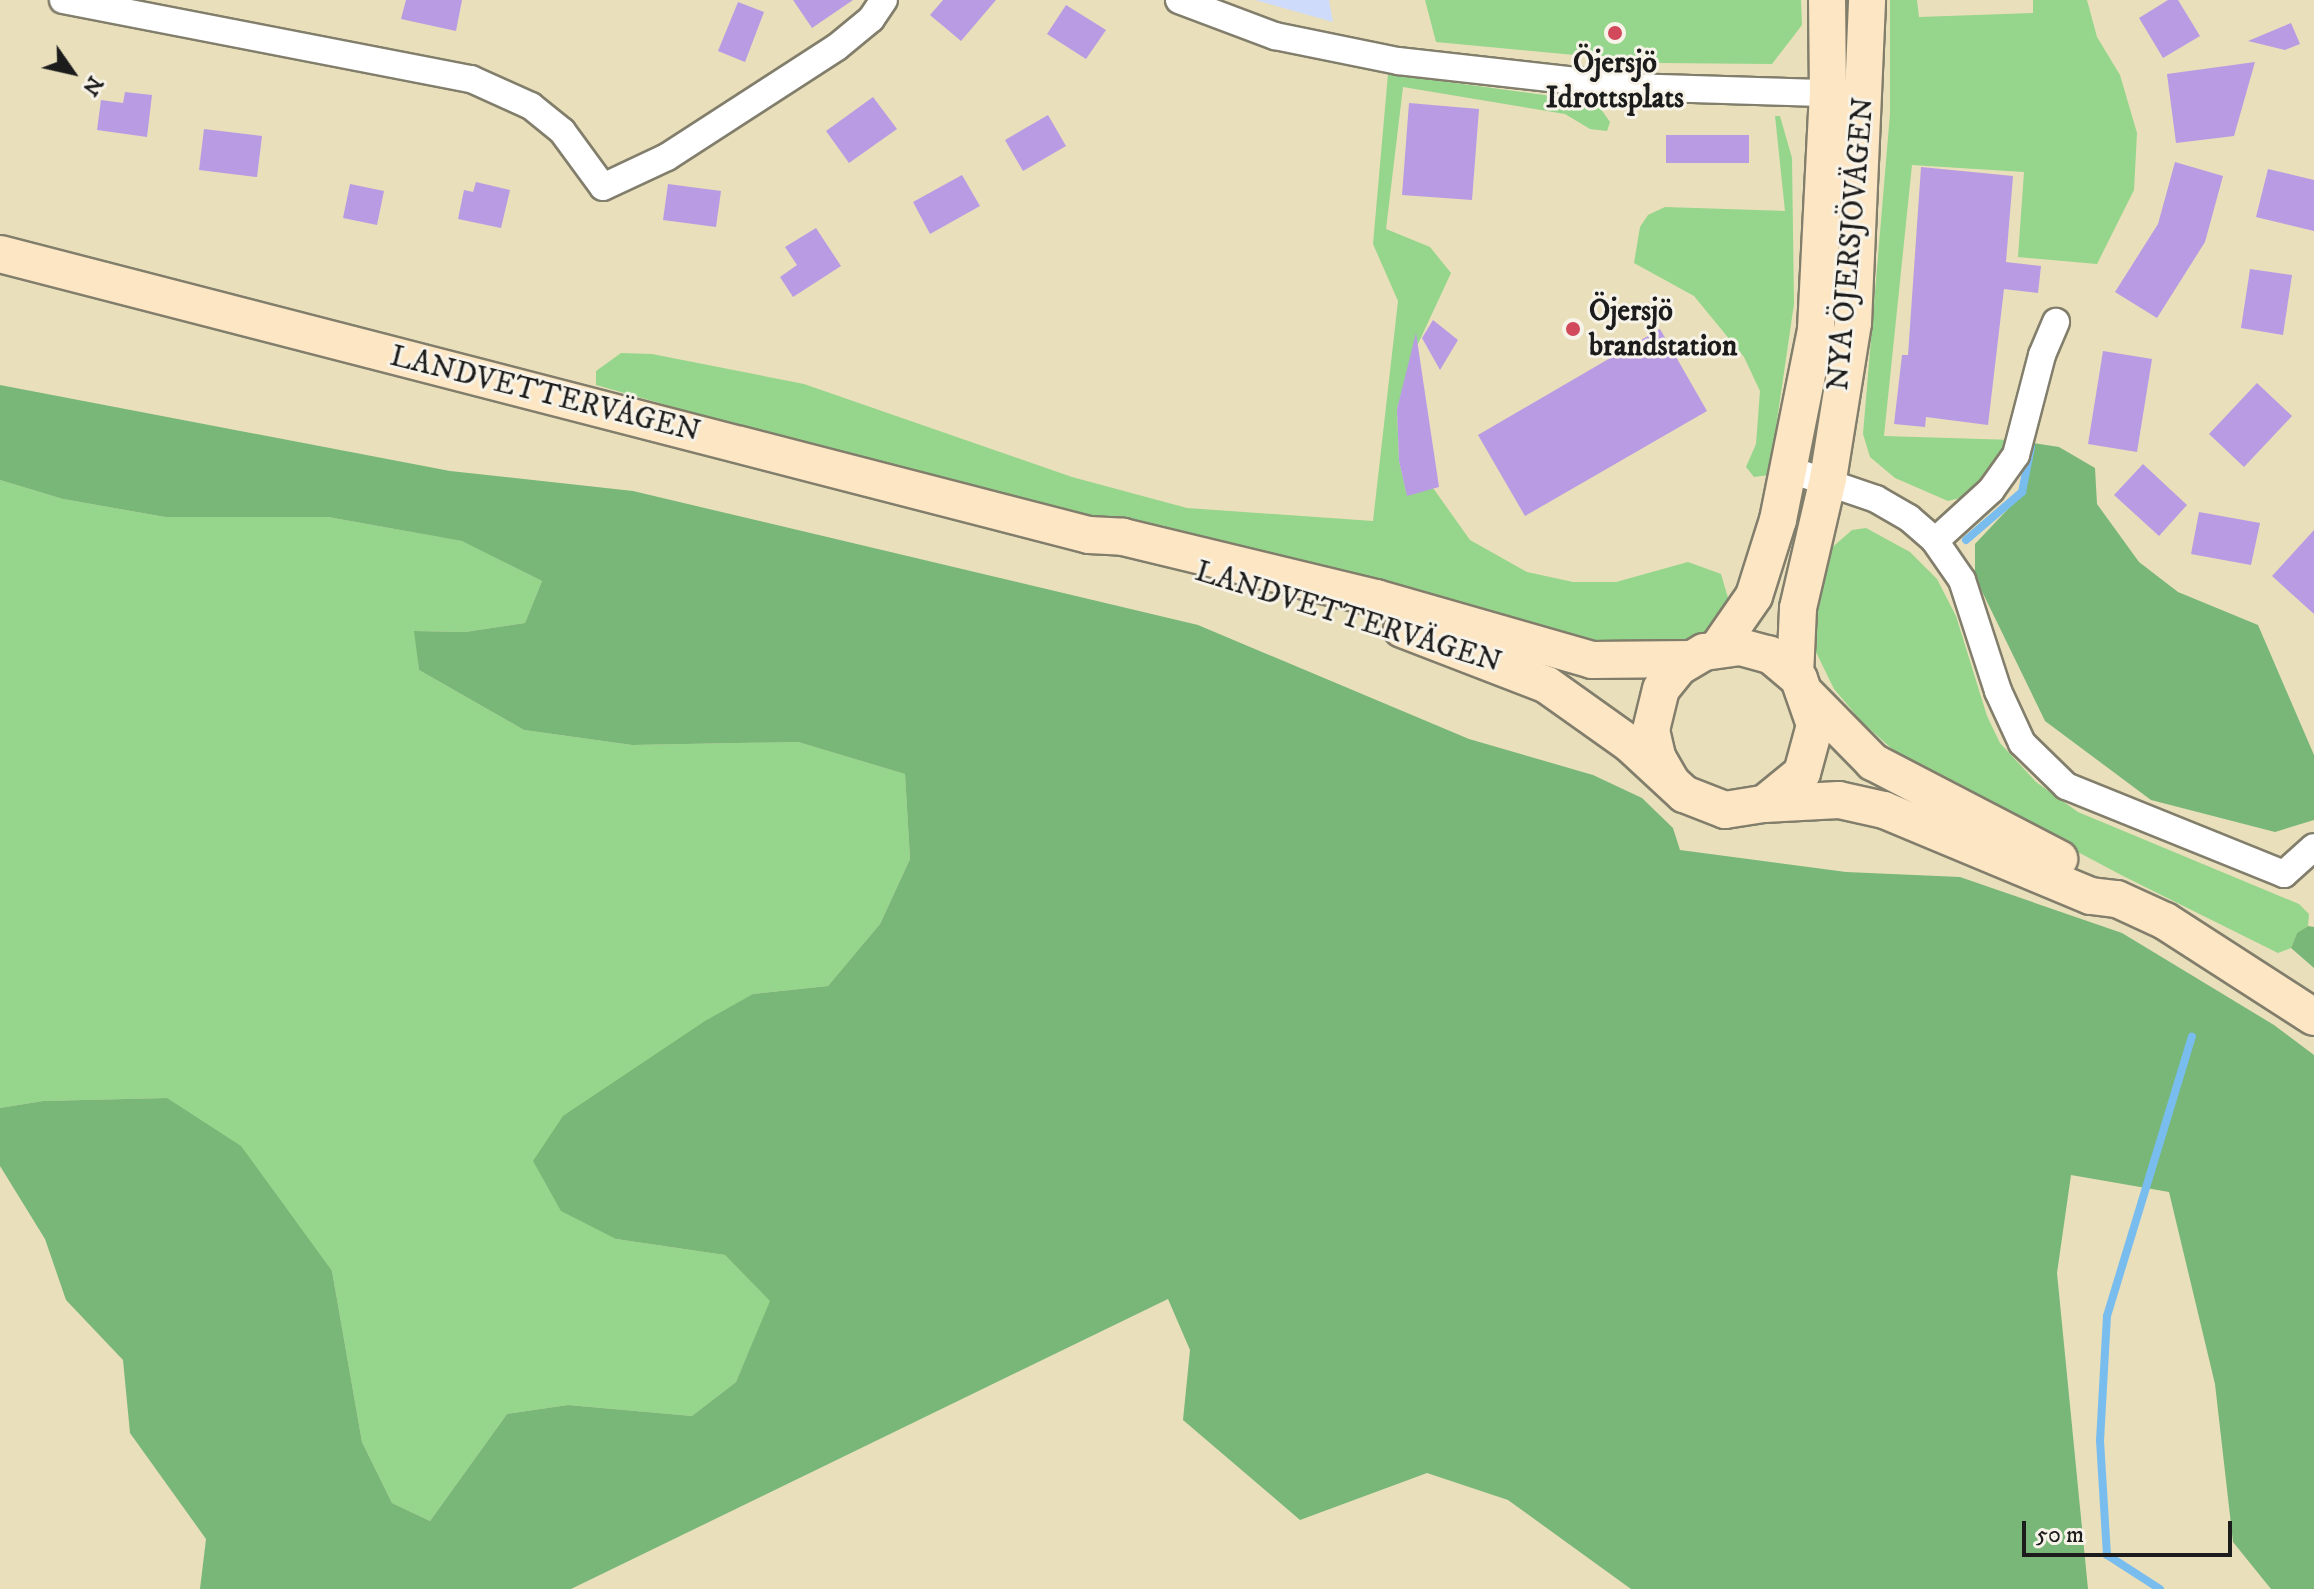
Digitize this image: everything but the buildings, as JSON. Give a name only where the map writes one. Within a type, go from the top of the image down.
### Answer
[{"type":"street","points":[[63,0],[471,79],[531,106],[562,131],[603,187],[667,157],[837,47],[871,19],[884,0]]},
{"type":"street","points":[[1179,0],[1275,36],[1398,61],[1628,87],[1865,94]]},
{"type":"street","name":"NYA ÖJERSJÖVÄGEN","points":[[1704,653],[1754,596],[1791,470],[1816,329],[1828,94],[1827,0]]},
{"type":"street","name":"NYA ÖJERSJÖVÄGEN","points":[[1802,685],[1798,608],[1828,479],[1853,323],[1867,0]]},
{"type":"street","name":"LANDVETTERVÄGEN","points":[[0,254],[1089,535],[1123,537],[1376,598],[1592,660],[1760,651],[1802,685],[1873,762],[2098,879],[2117,899]]},
{"type":"street","points":[[1935,541],[1991,490],[2016,455],[2042,355],[2056,322]]},
{"type":"street","points":[[1791,470],[1828,479],[1909,518],[1935,541],[1962,580],[1998,691],[2022,743],[2066,786],[2284,874],[2314,847]]},
{"type":"street","name":"LANDVETTERVÄGEN","points":[[1089,535],[1119,550],[1342,610],[1510,667],[1579,704],[1692,799],[1717,808],[1839,800],[1884,810],[2091,896],[2117,899],[2165,921],[2314,1017]]},
{"type":"street","points":[[1671,781],[1657,757],[1652,715],[1661,689],[1704,653]]},
{"type":"street","points":[[1764,804],[1796,781],[1811,755],[1815,725],[1802,685]]},
{"type":"shaded area","points":[[1255,0],[1329,0],[1333,22]]},
{"type":"green space","name":"Öjersjö Idrottsplats","points":[[1425,0],[1801,0],[1802,25],[1772,64],[1660,63],[1436,42]]},
{"type":"green space","points":[[1890,0],[1917,0],[1919,17],[2033,13],[2033,0],[2087,0],[2097,37],[2120,75],[2137,133],[2134,190],[2097,264],[2018,257],[2024,172],[1912,165],[1884,436],[2014,440],[1996,468],[1964,497],[1948,501],[1895,478],[1870,457],[1863,434],[1890,114]]},
{"type":"green space","points":[[1388,74],[1596,102],[1610,122],[1607,131],[1590,129],[1565,114],[1403,87],[1386,229],[1430,247],[1451,273],[1417,346],[1397,409],[1399,461],[1407,495],[1433,488],[1470,540],[1527,572],[1573,582],[1616,582],[1688,562],[1721,574],[1731,608],[1724,621],[1693,644],[1641,652],[938,482],[596,385],[596,371],[621,353],[652,354],[804,384],[1072,477],[1187,508],[1373,521],[1398,301],[1373,244]]},
{"type":"green space","points":[[1775,116],[1780,116],[1792,158],[1794,304],[1769,475],[1754,477],[1746,467],[1756,444],[1760,391],[1744,357],[1694,296],[1634,263],[1640,227],[1648,215],[1665,207],[1785,211]]},
{"type":"green space","points":[[0,385],[450,471],[633,491],[1198,625],[1469,739],[1593,775],[1642,798],[1673,828],[1680,850],[1846,872],[1960,877],[2122,933],[2274,1025],[2314,1055],[2314,1589],[2271,1589],[2233,1542],[2215,1384],[2169,1192],[2071,1175],[2057,1273],[2088,1589],[1631,1589],[1508,1500],[1427,1473],[1300,1520],[1183,1420],[1190,1350],[1168,1299],[571,1589],[200,1589],[206,1539],[130,1433],[123,1360],[66,1300],[45,1239],[0,1166],[0,1108],[43,1101],[167,1098],[241,1146],[332,1271],[362,1442],[392,1503],[430,1521],[507,1414],[568,1405],[692,1416],[736,1382],[770,1301],[725,1255],[616,1239],[561,1211],[533,1161],[563,1116],[705,1021],[753,994],[828,986],[880,924],[910,859],[905,774],[798,742],[632,745],[524,730],[419,670],[414,631],[465,632],[525,623],[542,581],[462,541],[328,517],[165,517],[63,499],[0,480]]},
{"type":"green space","points":[[2033,443],[2059,447],[2095,468],[2097,504],[2139,562],[2178,592],[2258,625],[2314,755],[2314,820],[2275,832],[2151,800],[2045,721],[1975,577],[1975,544],[2023,493]]},
{"type":"green space","points":[[0,480],[63,499],[165,517],[328,517],[463,541],[542,581],[525,623],[465,632],[415,631],[419,670],[524,730],[632,745],[798,742],[905,774],[910,859],[880,924],[828,986],[753,994],[616,1239],[725,1255],[771,1301],[736,1382],[692,1416],[568,1405],[507,1414],[430,1521],[392,1503],[362,1442],[332,1271],[167,1098],[43,1101],[0,1108]]},
{"type":"green space","points":[[1866,528],[1910,552],[1937,579],[1956,616],[1987,716],[2000,743],[2036,782],[2078,812],[2299,904],[2309,914],[2308,926],[2297,933],[2291,948],[2278,953],[2125,877],[1944,781],[1892,749],[1862,722],[1834,689],[1814,648],[1813,598],[1828,551],[1852,530]]},
{"type":"green space","points":[[2308,926],[2314,927],[2314,968],[2291,948],[2297,933]]},
{"type":"waterway","points":[[1966,540],[2022,492],[2031,447]]},
{"type":"waterway","points":[[2160,1589],[2107,1555],[2100,1441],[2107,1316],[2192,1037]]},
{"type":"place","name":"Öjersjö Idrottsplats","points":[[1615,33]]},
{"type":"place","name":"Öjersjö brandstation","points":[[1573,329]]}]
